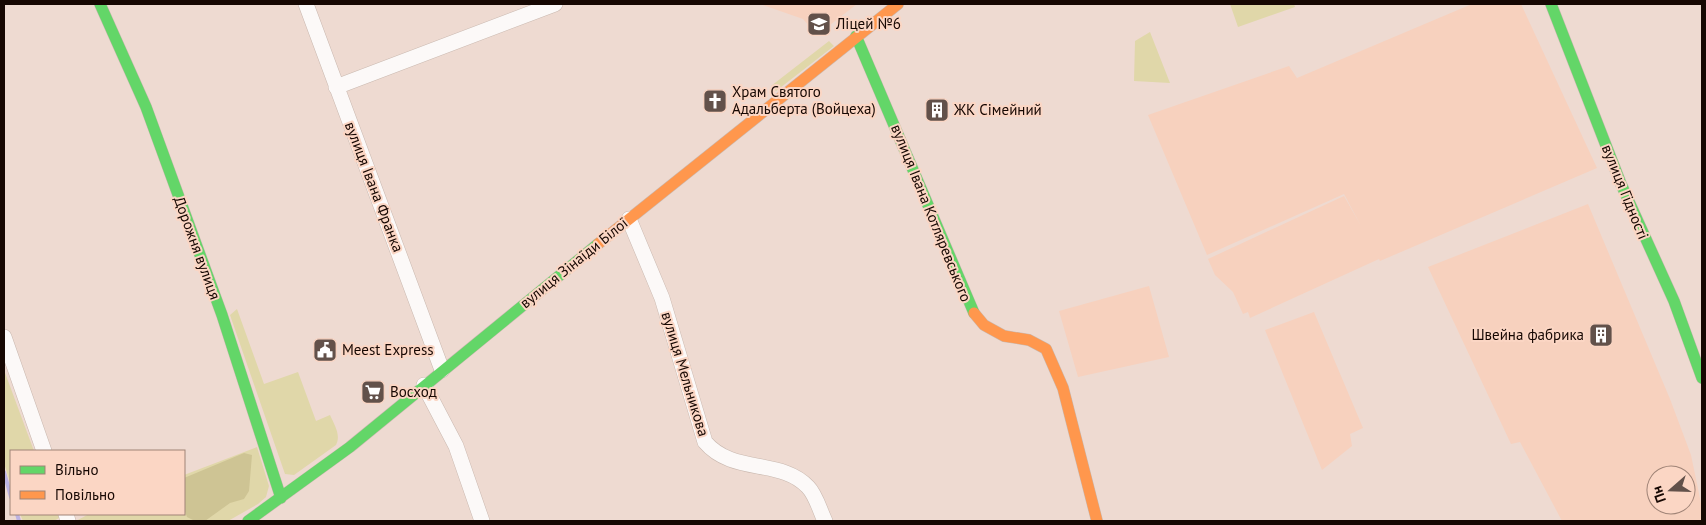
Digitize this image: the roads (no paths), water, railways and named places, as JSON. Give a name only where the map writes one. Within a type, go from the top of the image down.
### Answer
[{"type":"street","name":"Дорожня вулиця","points":[[100,4],[146,107],[222,315],[281,498]]},
{"type":"street","name":"вулиця Івана Франка","points":[[306,4],[442,370]]},
{"type":"street","points":[[336,87],[555,4]]},
{"type":"street","name":"вулиця Зінаїди Білої","points":[[248,521],[350,447],[442,370],[898,4]]},
{"type":"street","name":"вулиця Гідності","points":[[1551,4],[1627,199],[1674,301],[1702,378]]},
{"type":"street","name":"вулиця Івана Котляревського","points":[[856,36],[918,178],[971,310],[984,325],[1004,336],[1029,340],[1046,350],[1064,388],[1097,521]]},
{"type":"street","name":"вулиця Мельникова","points":[[629,219],[662,298],[705,442],[714,454],[728,460],[794,475],[810,488],[825,521]]},
{"type":"street","points":[[4,337],[44,450]]},
{"type":"street","points":[[424,385],[456,446],[482,521]]},
{"type":"waterway","points":[[4,472],[10,493]]},
{"type":"waterway","points":[[17,515],[19,521]]},
{"type":"place","name":"Ліцей №6","points":[[819,24]]},
{"type":"place","name":"Храм Святого Адальберта (Войцеха)","points":[[715,101]]},
{"type":"place","name":"ЖК Сімейний","points":[[937,110]]},
{"type":"place","name":"Швейна фабрика","points":[[1601,335]]},
{"type":"place","name":"Meest Express","points":[[325,350]]},
{"type":"place","name":"Восход","points":[[373,392]]}]
